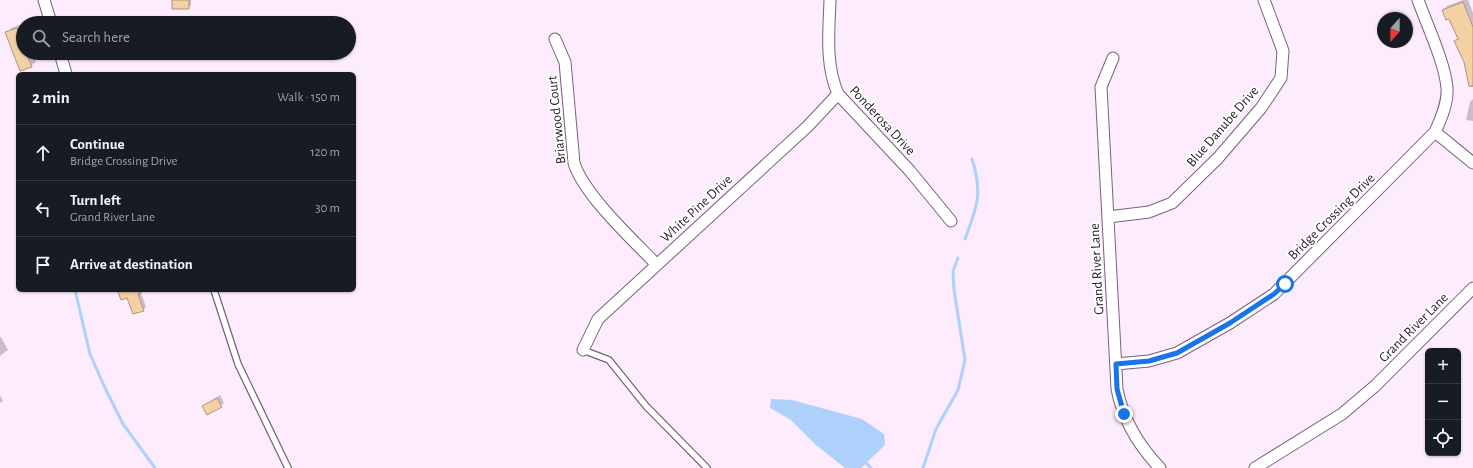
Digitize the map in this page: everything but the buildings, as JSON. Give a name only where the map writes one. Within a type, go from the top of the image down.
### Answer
[{"type":"street","points":[[44,0],[49,16]]},
{"type":"street","name":"Ponderosa Drive","points":[[830,0],[830,59],[832,80],[838,94],[910,171],[951,221]]},
{"type":"street","name":"Blue Danube Drive","points":[[1108,217],[1149,212],[1172,203],[1218,158],[1261,108],[1282,78],[1283,51],[1264,0]]},
{"type":"street","name":"Bridge Crossing Drive","points":[[1116,364],[1149,361],[1177,353],[1230,323],[1274,294],[1435,132],[1441,120],[1447,88],[1441,62],[1418,0]]},
{"type":"street","name":"Briarwood Court","points":[[555,39],[565,62],[574,163],[578,175],[596,199],[657,266]]},
{"type":"street","name":"Grand River Lane","points":[[1113,58],[1101,87],[1117,389],[1119,402],[1129,426],[1145,453],[1160,468]]},
{"type":"street","points":[[62,60],[65,72]]},
{"type":"street","name":"White Pine Drive","points":[[583,350],[598,319],[808,126],[838,94]]},
{"type":"street","points":[[1435,132],[1473,163]]},
{"type":"street","name":"Grand River Lane","points":[[1255,468],[1342,414],[1375,386],[1473,288]]},
{"type":"lane","points":[[215,292],[238,364],[288,468]]},
{"type":"lane","points":[[583,350],[609,360],[646,406],[707,468]]},
{"type":"water","points":[[771,399],[792,400],[862,419],[884,434],[885,445],[861,468],[845,468],[816,445],[791,420],[770,408]]},
{"type":"waterway","points":[[965,239],[973,218],[978,191],[972,159]]},
{"type":"waterway","points":[[923,468],[936,429],[958,390],[965,360],[954,290],[953,271],[958,258]]},
{"type":"waterway","points":[[75,292],[90,354],[105,388],[123,424],[155,468]]},
{"type":"waterway","points":[[866,463],[871,468]]},
{"type":"route","points":[[1124,414],[1119,402],[1116,364],[1149,361],[1177,353],[1230,323],[1274,294],[1285,284]]}]
